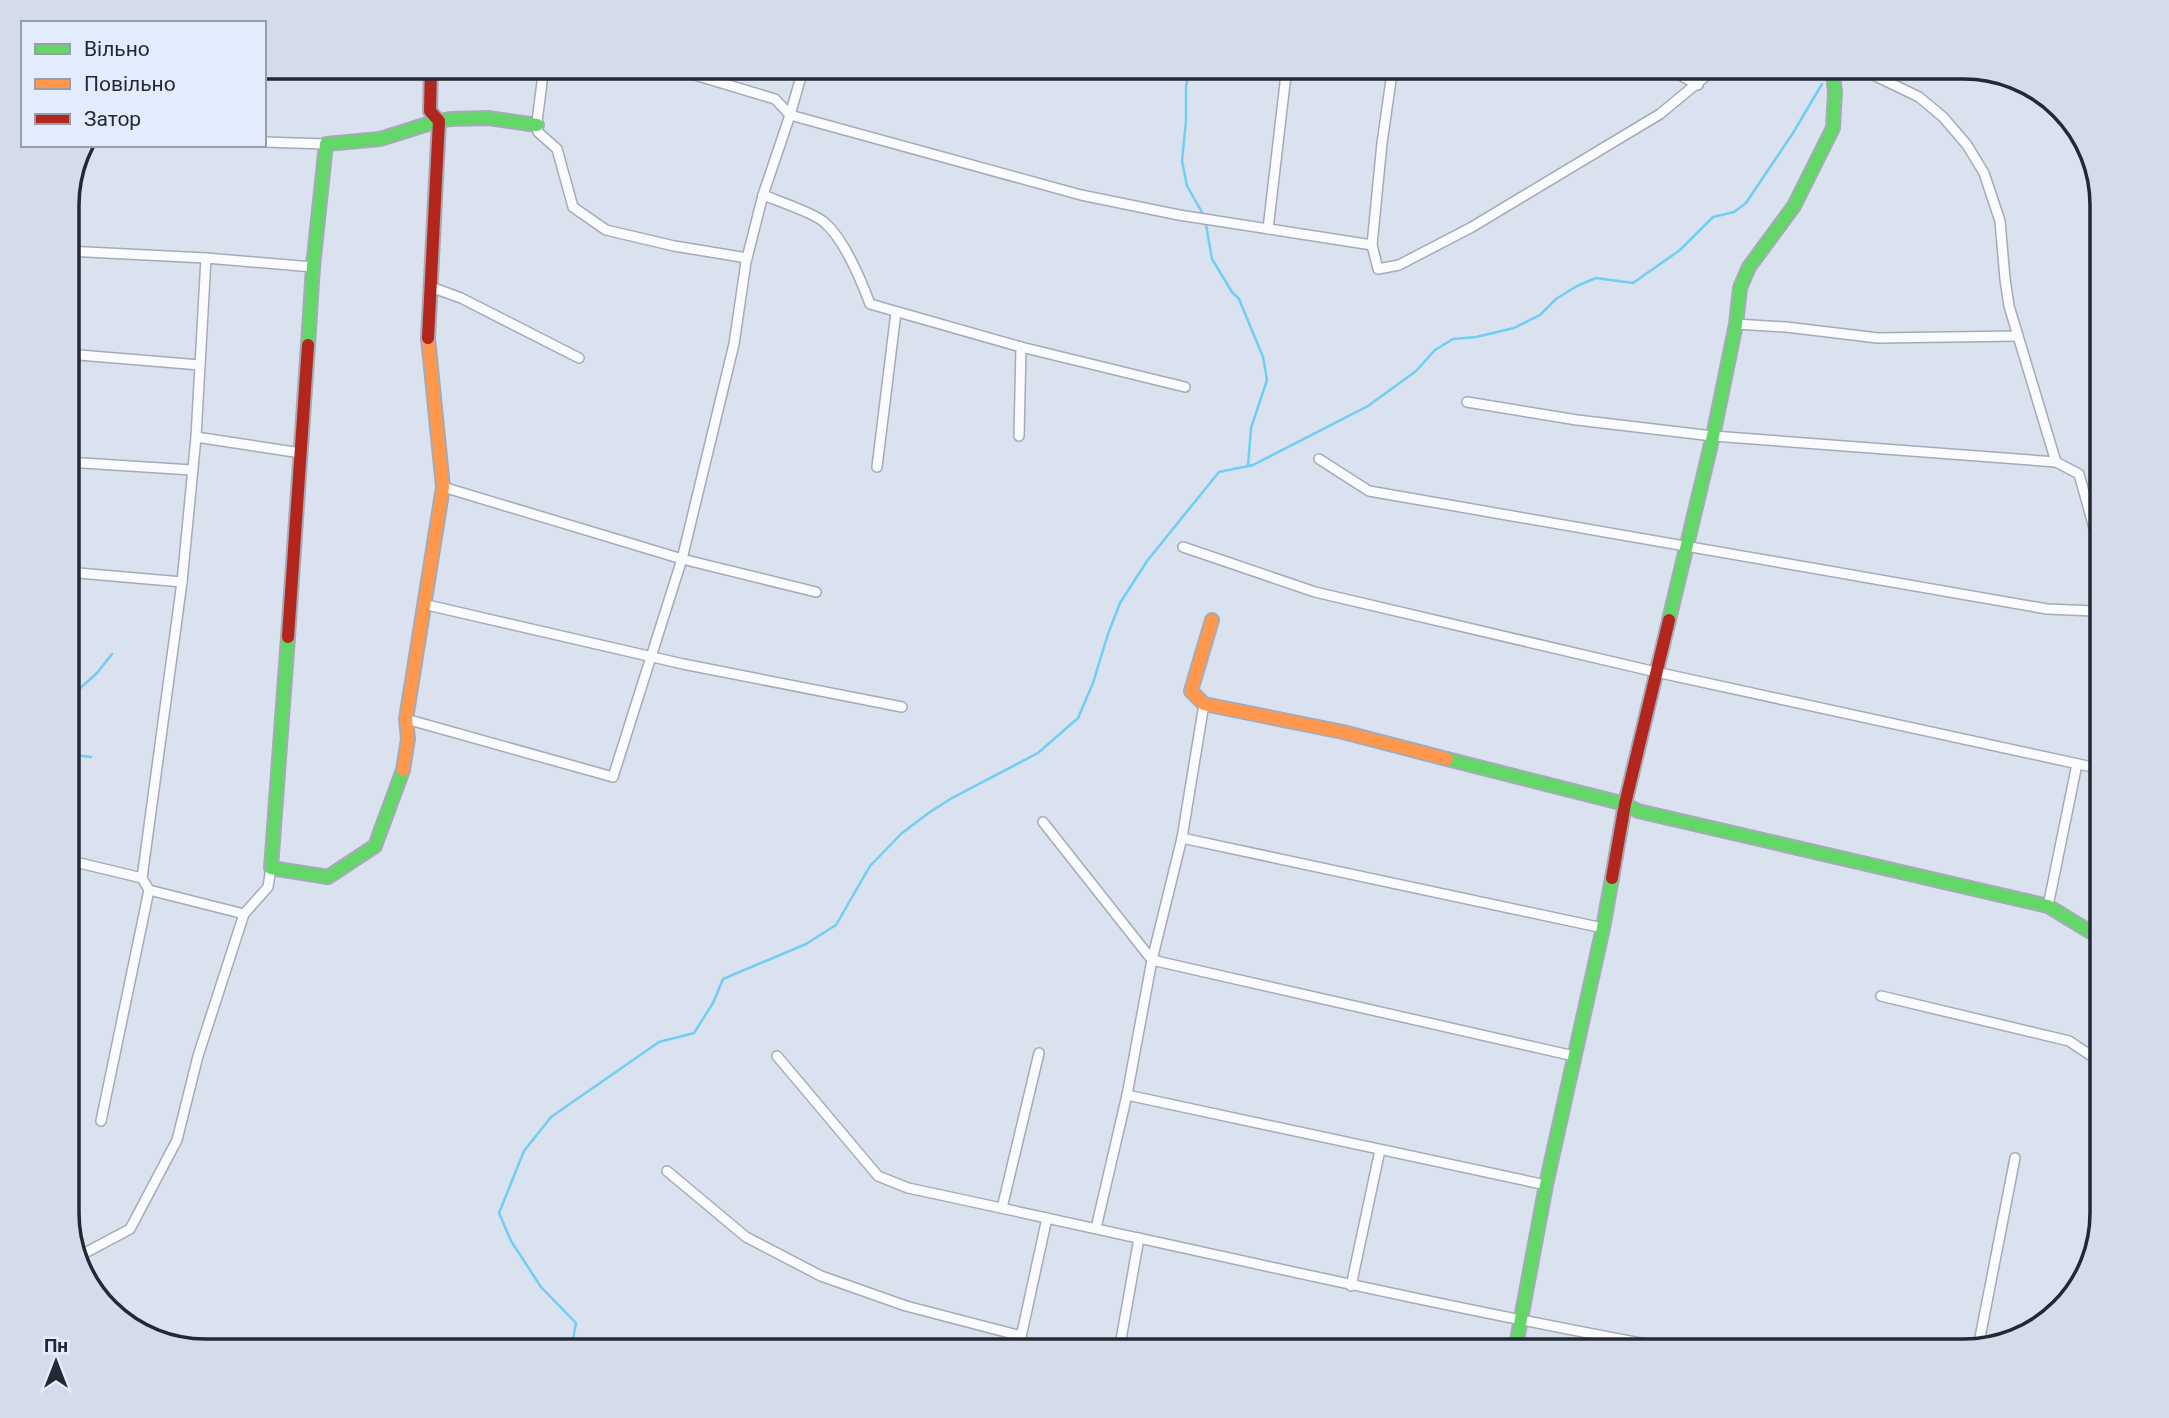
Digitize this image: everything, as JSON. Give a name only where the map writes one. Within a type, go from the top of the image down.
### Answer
[{"type":"street","points":[[271,868],[328,877],[375,846],[404,766],[408,740],[406,719],[443,487],[428,339],[439,121],[429,111],[430,79]]},
{"type":"street","points":[[542,79],[538,132],[557,149],[573,208],[606,230],[674,246],[747,258]]},
{"type":"street","points":[[708,79],[775,99],[790,116],[1081,195],[1372,245]]},
{"type":"street","points":[[406,719],[612,777],[682,559],[734,344],[747,258],[763,195],[800,79]]},
{"type":"street","points":[[1268,229],[1285,79]]},
{"type":"street","points":[[1391,79],[1372,245],[1378,269],[1399,265],[1472,227],[1660,114],[1704,79]]},
{"type":"street","points":[[1687,79],[1698,85]]},
{"type":"street","points":[[1517,1339],[1546,1185],[1603,928],[1625,804],[1713,436],[1737,324],[1740,288],[1749,267],[1794,206],[1833,128],[1836,99],[1834,79]]},
{"type":"street","points":[[1882,79],[1919,97],[1943,117],[1984,173],[2000,221],[2009,306],[2056,462]]},
{"type":"street","points":[[266,142],[326,144],[383,138],[439,121],[466,118],[517,120],[537,125]]},
{"type":"street","points":[[85,1253],[130,1229],[177,1140],[198,1056],[244,914],[268,887],[313,267],[326,144]]},
{"type":"street","points":[[763,195],[823,221],[839,238],[870,304],[1021,347],[1185,387]]},
{"type":"street","points":[[79,252],[313,267]]},
{"type":"street","points":[[101,1121],[149,890],[142,878],[182,582],[196,437],[206,258]]},
{"type":"street","points":[[431,287],[461,298],[579,358]]},
{"type":"street","points":[[877,467],[896,312]]},
{"type":"street","points":[[1737,324],[1878,338],[2018,336]]},
{"type":"street","points":[[1019,436],[1021,347]]},
{"type":"street","points":[[79,355],[200,365]]},
{"type":"street","points":[[1467,402],[1577,420],[1713,436],[2056,462],[2079,474],[2090,514]]},
{"type":"street","points":[[196,437],[301,453]]},
{"type":"street","points":[[1319,459],[1369,491],[2047,609],[2090,611]]},
{"type":"street","points":[[79,463],[192,470]]},
{"type":"street","points":[[443,487],[682,559],[816,592]]},
{"type":"street","points":[[1183,547],[1315,592],[1657,672],[2090,767]]},
{"type":"street","points":[[79,573],[182,582]]},
{"type":"street","points":[[423,604],[650,656],[902,707]]},
{"type":"street","points":[[1212,620],[1191,691],[1204,704],[1343,732],[1625,804],[1638,811],[2048,906],[2090,932]]},
{"type":"street","points":[[1096,1228],[1127,1095],[1152,960],[1182,838],[1204,704]]},
{"type":"street","points":[[2048,906],[2077,764]]},
{"type":"street","points":[[1043,822],[1152,960],[1574,1056]]},
{"type":"street","points":[[1182,838],[1603,928]]},
{"type":"street","points":[[79,863],[142,878]]},
{"type":"street","points":[[149,890],[244,914]]},
{"type":"street","points":[[1881,996],[2069,1041],[2090,1055]]},
{"type":"street","points":[[1002,1208],[1039,1054]]},
{"type":"street","points":[[777,1056],[878,1176],[908,1188],[1351,1286],[1615,1339]]},
{"type":"street","points":[[1127,1095],[1546,1185]]},
{"type":"street","points":[[1351,1286],[1380,1150]]},
{"type":"street","points":[[1980,1338],[2015,1158]]},
{"type":"street","points":[[667,1171],[746,1237],[821,1276],[906,1306],[1021,1336]]},
{"type":"street","points":[[1020,1339],[1048,1218]]},
{"type":"street","points":[[1120,1339],[1139,1238]]},
{"type":"waterway","points":[[1188,79],[1182,161],[1187,186],[1203,214]]},
{"type":"waterway","points":[[573,1339],[576,1323],[541,1287],[511,1241],[499,1213],[524,1151],[551,1117],[659,1042],[694,1033],[713,1003],[723,979],[806,944],[836,925],[870,866],[902,833],[952,798],[1038,753],[1078,718],[1120,603],[1147,561],[1219,472],[1253,465],[1368,406],[1416,371],[1435,350],[1453,339],[1476,337],[1514,328],[1540,315],[1556,299],[1577,286],[1596,278],[1633,283],[1680,250],[1713,217],[1734,212],[1746,203],[1822,84]]},
{"type":"waterway","points":[[1206,225],[1212,259],[1239,299],[1263,357],[1267,380],[1251,428],[1248,466]]},
{"type":"waterway","points":[[79,689],[112,654]]},
{"type":"waterway","points":[[79,756],[91,757]]},
{"type":"traffic: fast","points":[[1669,620],[1713,436],[1736,324],[1740,288],[1749,267],[1794,206],[1833,128],[1834,79]]},
{"type":"traffic: fast","points":[[308,345],[326,144],[380,139],[450,119],[488,118],[537,125]]},
{"type":"traffic: fast","points":[[288,637],[271,868],[328,877],[375,846],[403,770]]},
{"type":"traffic: fast","points":[[1447,759],[1625,804],[1638,811],[2048,906],[2090,932]]},
{"type":"traffic: fast","points":[[1517,1339],[1546,1185],[1612,878]]},
{"type":"traffic: slow","points":[[403,770],[408,739],[406,719],[443,487],[428,338]]},
{"type":"traffic: slow","points":[[1212,620],[1191,691],[1204,704],[1343,732],[1447,759]]},
{"type":"traffic: jam","points":[[428,338],[439,121],[430,111],[431,79]]},
{"type":"traffic: jam","points":[[288,637],[308,345]]},
{"type":"traffic: jam","points":[[1612,878],[1625,804],[1669,620]]}]
